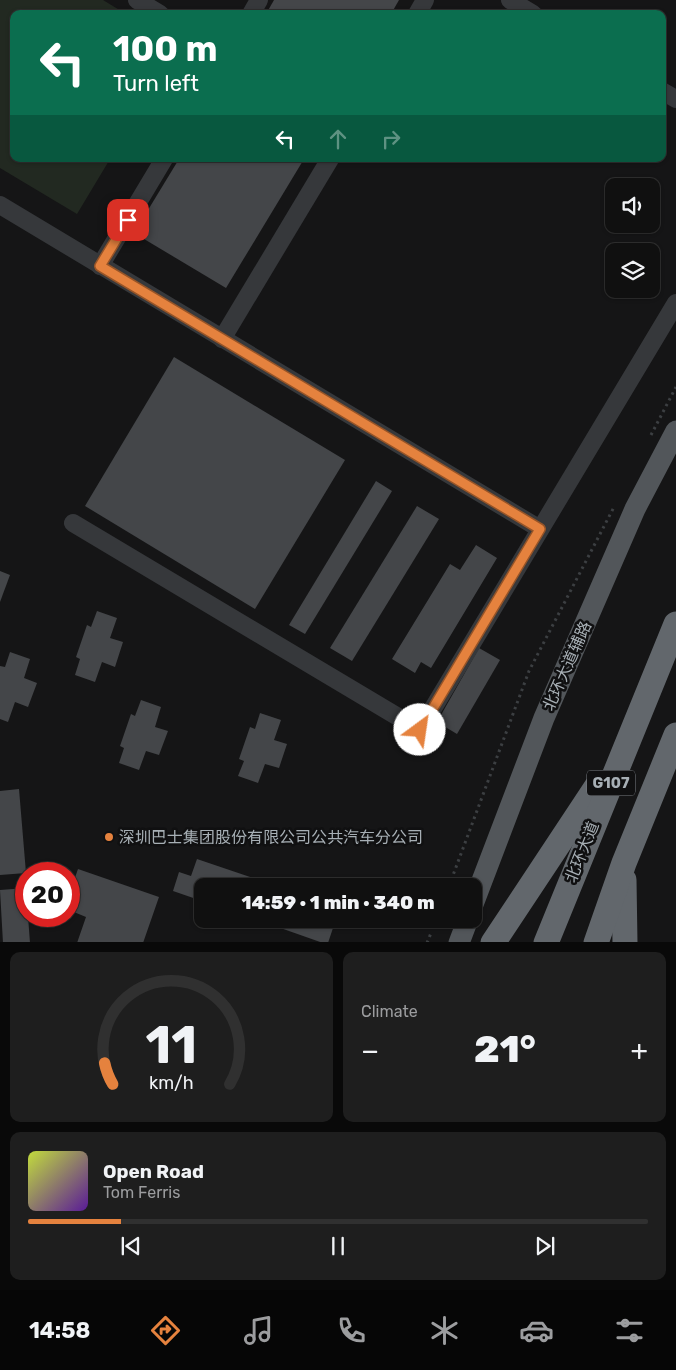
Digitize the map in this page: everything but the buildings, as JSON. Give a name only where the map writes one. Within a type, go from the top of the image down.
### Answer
[{"type":"highway","name":"北环大道","points":[[546,942],[676,624]]},
{"type":"highway","points":[[493,942],[568,832],[631,733]]},
{"type":"highway","name":"G107","points":[[596,942],[624,863],[676,735]]},
{"type":"highway","points":[[644,812],[676,774]]},
{"type":"highway","points":[[624,863],[624,942]]},
{"type":"main road","name":"北环大道辅路","points":[[482,881],[544,718],[635,509],[676,431]]},
{"type":"main road","points":[[459,942],[464,928]]},
{"type":"lane","points":[[137,0],[153,10]]},
{"type":"lane","points":[[510,0],[527,10]]},
{"type":"lane","points":[[100,266],[162,162]]},
{"type":"lane","points":[[222,339],[328,162]]},
{"type":"lane","points":[[0,205],[540,529]]},
{"type":"lane","points":[[73,523],[420,730],[676,303]]},
{"type":"path","points":[[648,440],[676,387]]},
{"type":"path","points":[[452,878],[530,671],[616,502]]},
{"type":"path","points":[[427,942],[431,933]]},
{"type":"shaded area","points":[[0,0],[103,0],[119,10],[10,10],[10,162],[108,162],[77,214],[0,168]]},
{"type":"place","name":"深圳巴士集团股份有限公司公共汽车分公司","points":[[109,837]]},
{"type":"route","points":[[128,220],[100,266],[540,529],[420,730]]}]
